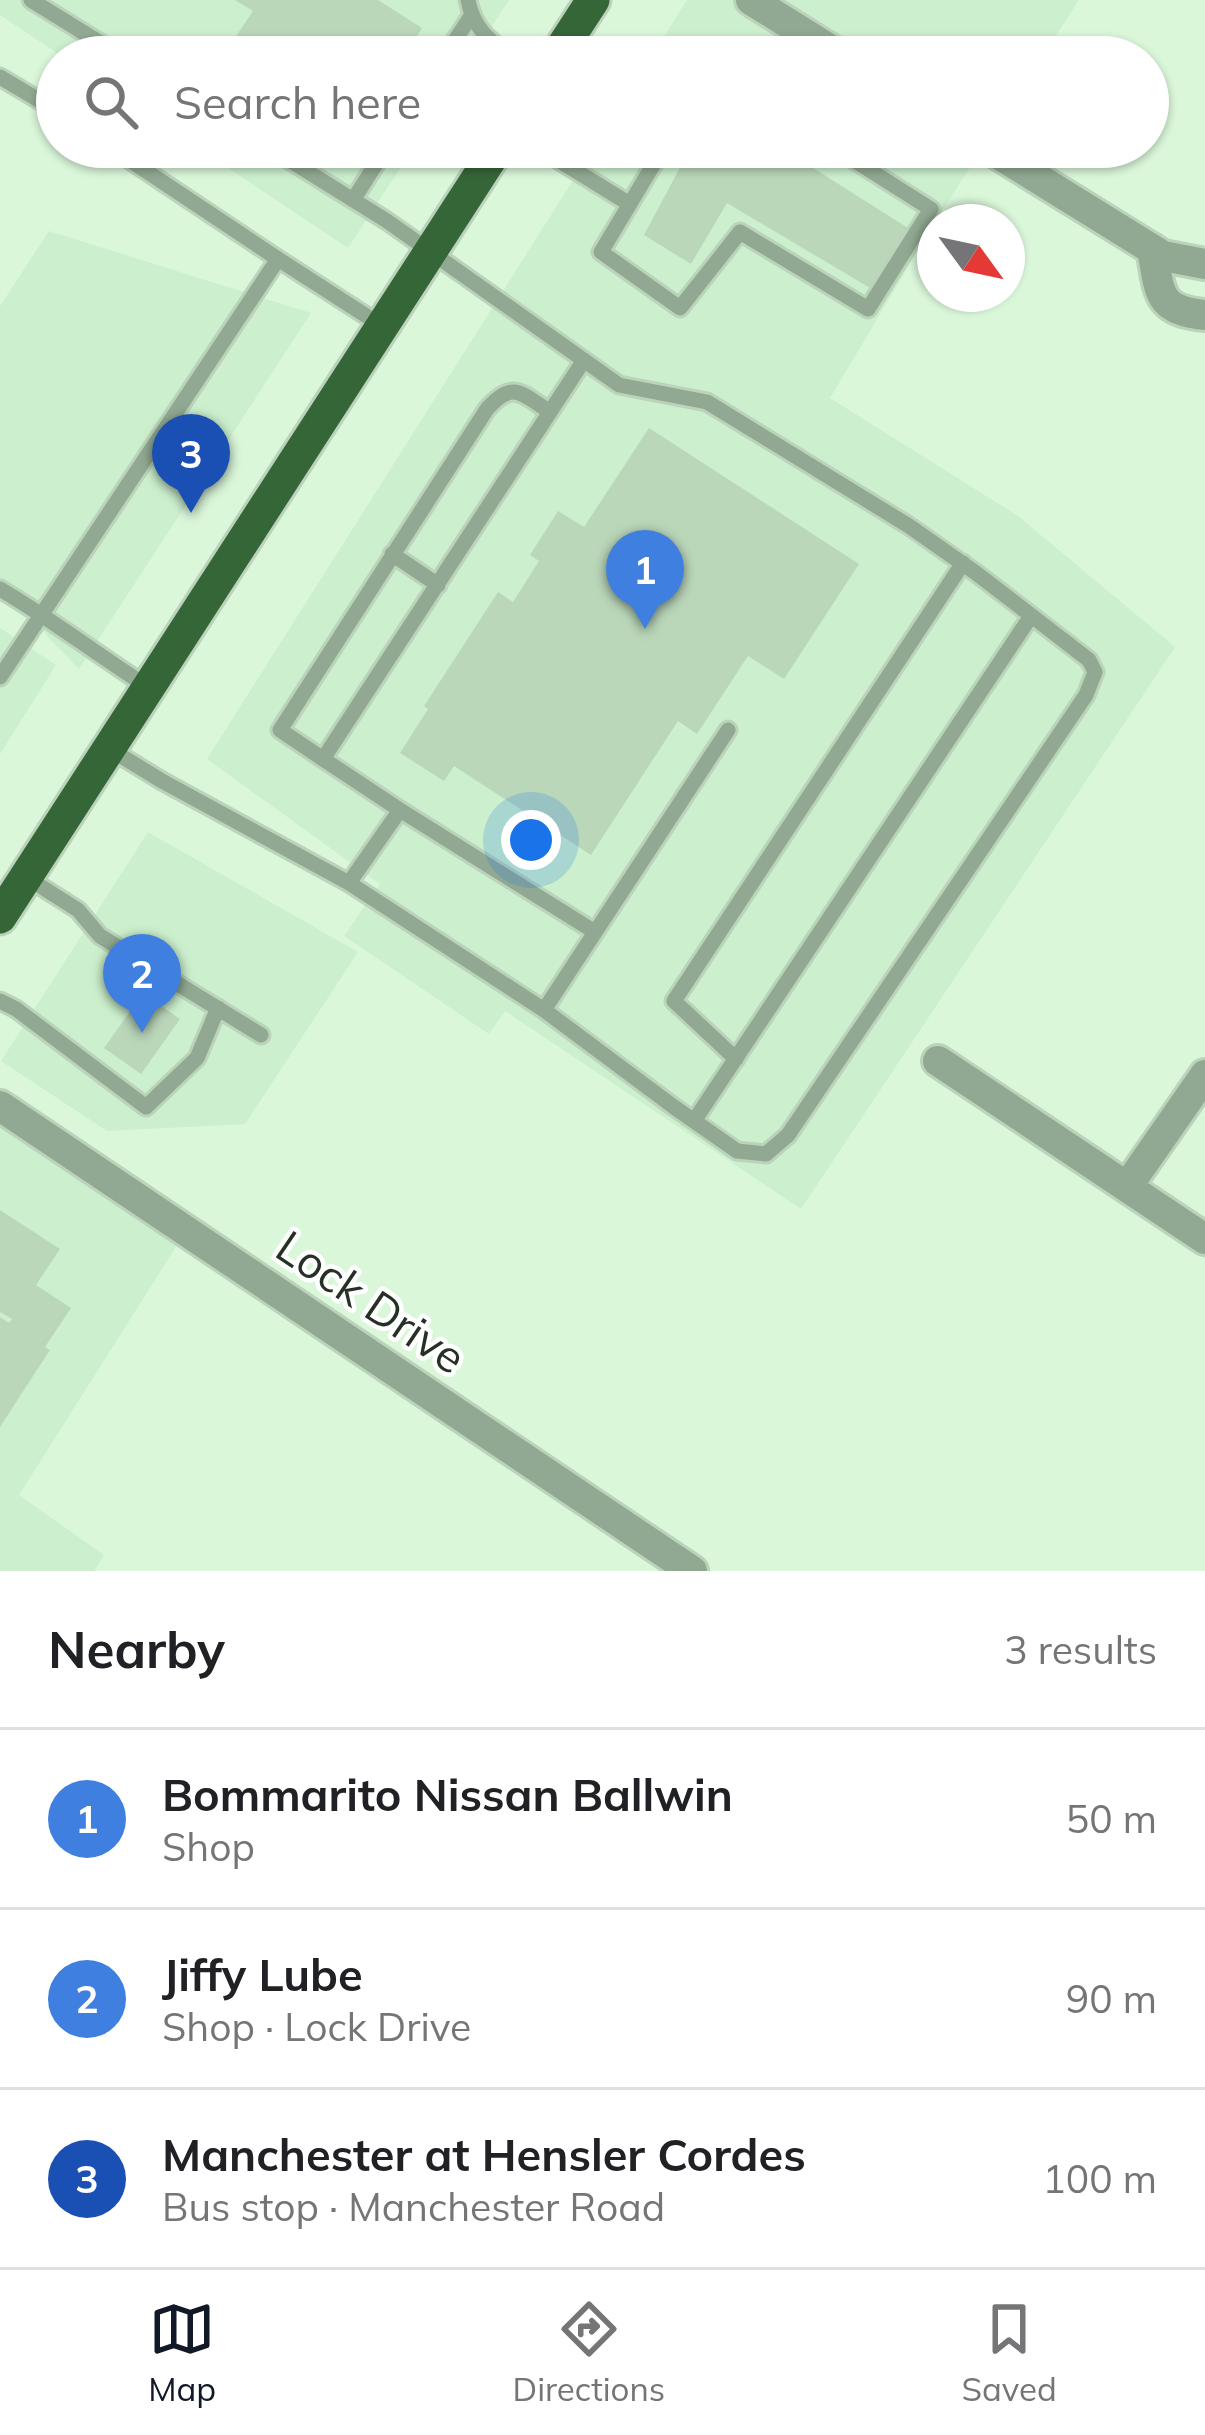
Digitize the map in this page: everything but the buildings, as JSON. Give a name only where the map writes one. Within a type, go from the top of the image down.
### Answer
[{"type":"highway","points":[[569,36],[592,0]]},
{"type":"highway","points":[[0,917],[485,168]]},
{"type":"street","points":[[751,0],[808,36]]},
{"type":"street","points":[[1021,168],[1163,256],[1205,265]]},
{"type":"street","points":[[1152,249],[1167,304],[1183,313],[1205,314]]},
{"type":"street","points":[[938,1061],[1205,1239]]},
{"type":"street","points":[[1126,1187],[1205,1075]]},
{"type":"street","name":"Lock Drive","points":[[0,1106],[692,1571]]},
{"type":"lane","points":[[31,0],[89,36]]},
{"type":"lane","points":[[455,36],[469,8]]},
{"type":"lane","points":[[469,8],[486,36]]},
{"type":"lane","points":[[0,76],[36,99]]},
{"type":"lane","points":[[142,168],[382,326]]},
{"type":"lane","points":[[108,748],[350,883],[544,1010],[737,1151],[766,1154],[788,1135],[1086,695],[1095,672],[1089,660],[909,526],[707,403],[619,385],[431,252],[302,168]]},
{"type":"lane","points":[[353,200],[374,168]]},
{"type":"lane","points":[[571,168],[628,203]]},
{"type":"lane","points":[[650,168],[601,252],[680,308],[740,232],[868,309],[931,209],[866,168]]},
{"type":"lane","points":[[0,677],[278,259]]},
{"type":"lane","points":[[323,759],[584,359]]},
{"type":"lane","points":[[550,412],[519,391],[509,390],[487,409],[280,730],[595,932]]},
{"type":"lane","points":[[392,554],[438,585]]},
{"type":"lane","points":[[736,1059],[674,1001],[963,563]]},
{"type":"lane","points":[[0,589],[148,687]]},
{"type":"lane","points":[[694,1121],[1031,616]]},
{"type":"lane","points":[[544,1010],[728,730]]},
{"type":"lane","points":[[350,883],[400,810]]},
{"type":"lane","points":[[26,877],[78,910],[100,936],[261,1035]]},
{"type":"lane","points":[[8,1005],[146,1107],[197,1058],[218,1008]]},
{"type":"shaded area","points":[[0,0],[509,0],[486,36],[36,39],[0,15]]},
{"type":"shaded area","points":[[687,0],[1079,0],[1056,36],[664,36]]},
{"type":"shaded area","points":[[228,168],[400,168],[348,248]]},
{"type":"shaded area","points":[[581,168],[970,168],[947,204],[917,204],[917,252],[830,398],[1018,516],[1175,647],[801,1209],[505,1011],[489,1034],[344,936],[380,884],[207,759]]},
{"type":"shaded area","points":[[49,231],[311,313],[79,669],[0,587],[0,306]]},
{"type":"shaded area","points":[[0,628],[56,665],[0,754]]},
{"type":"shaded area","points":[[148,832],[358,952],[245,1124],[107,1131],[1,1061]]},
{"type":"shaded area","points":[[0,1127],[179,1242],[19,1495],[104,1555],[94,1571],[0,1571]]},
{"type":"place","name":"Manchester at Hensler Cordes","points":[[191,513]]},
{"type":"place","name":"Bommarito Nissan Ballwin","points":[[645,629]]},
{"type":"place","name":"Jiffy Lube","points":[[142,1033]]}]
